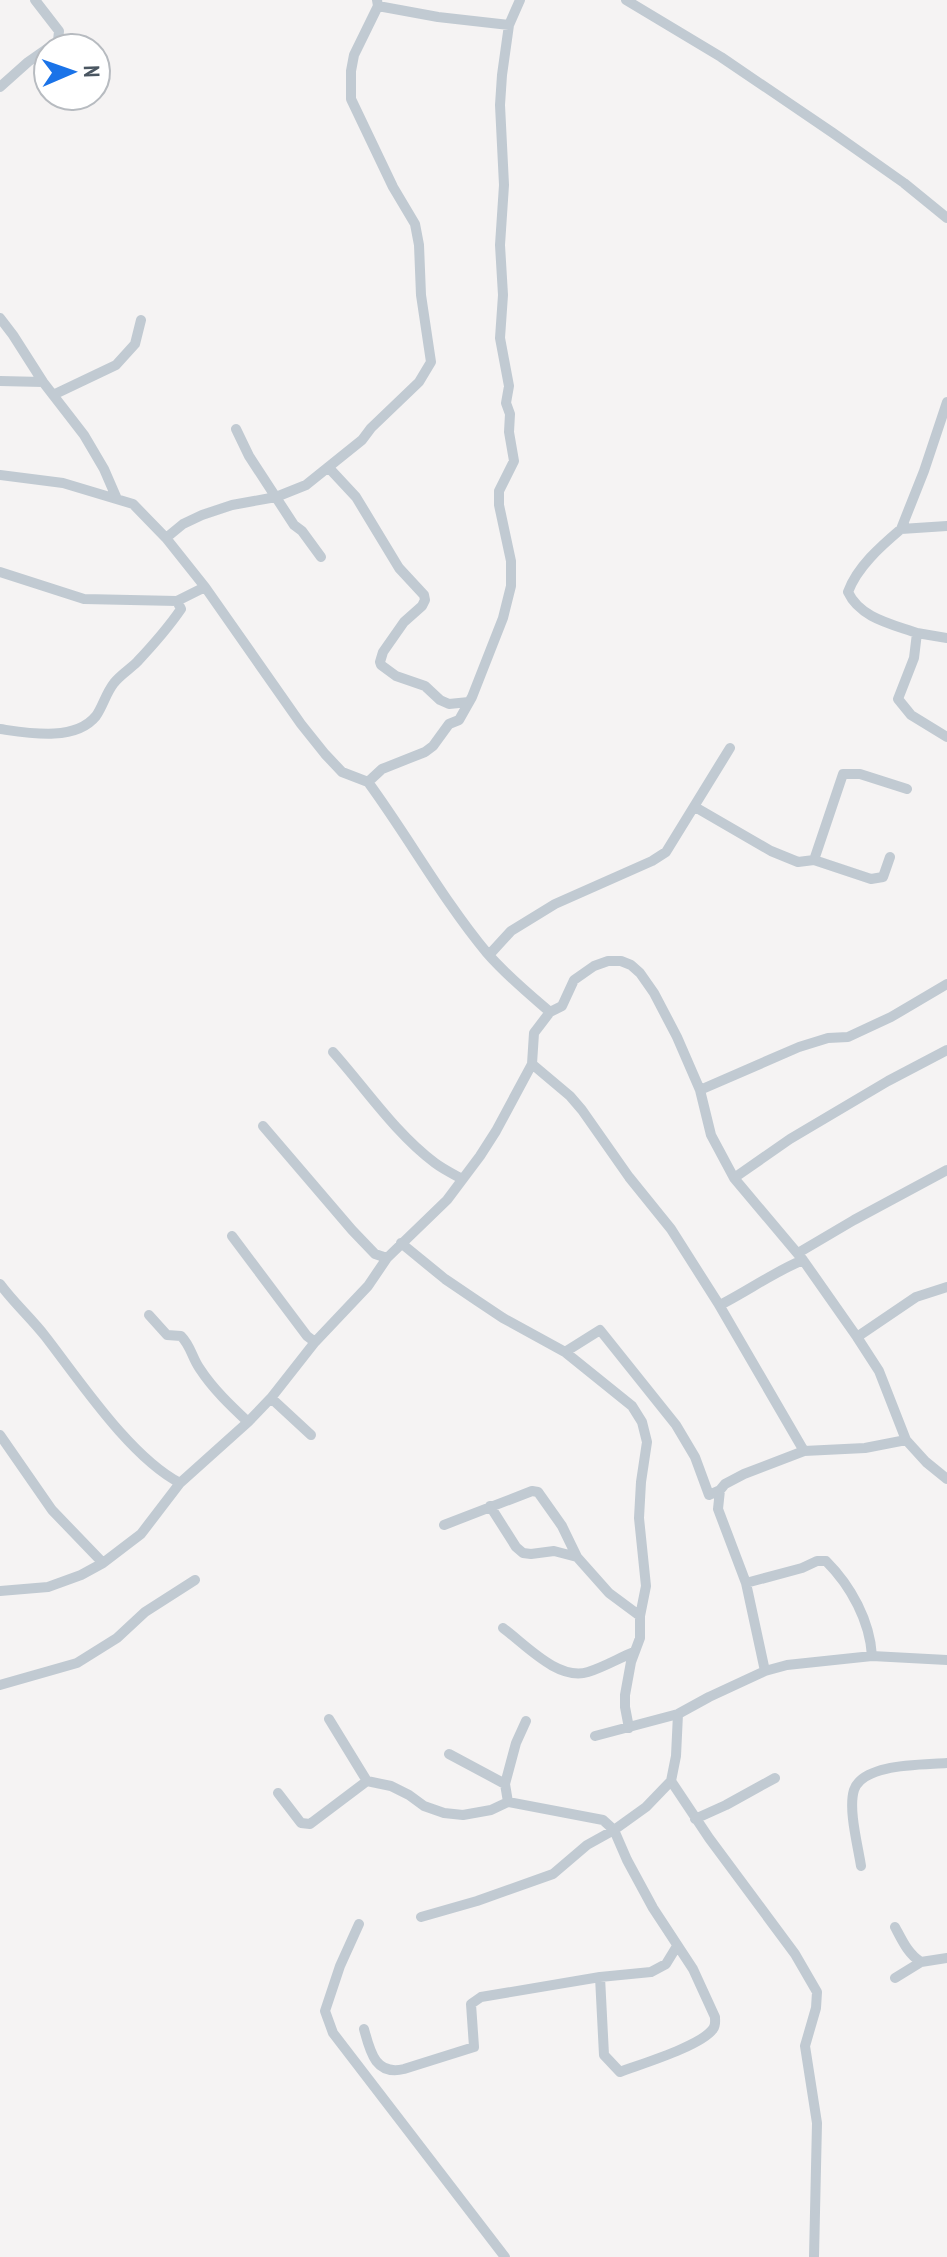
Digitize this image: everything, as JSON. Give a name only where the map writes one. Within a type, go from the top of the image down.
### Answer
[{"type":"street","points":[[35,0],[59,32]]},
{"type":"street","points":[[368,782],[382,769],[425,752],[449,724],[459,720],[469,702],[508,600],[511,561],[499,491],[514,461],[509,432],[510,414],[506,403],[509,386],[500,338],[503,295],[500,245],[504,206],[500,105],[509,25],[520,0]]},
{"type":"street","points":[[626,0],[721,57],[833,133],[947,218]]},
{"type":"street","points":[[166,538],[183,524],[202,515],[232,505],[276,497],[306,485],[362,440],[419,382],[431,362],[415,224],[393,187],[351,99],[354,55],[378,3],[438,17],[509,25]]},
{"type":"street","points":[[0,87],[32,59]]},
{"type":"street","points":[[0,318],[84,435],[117,499]]},
{"type":"street","points":[[53,395],[116,365],[135,344],[141,320]]},
{"type":"street","points":[[0,381],[43,382]]},
{"type":"street","points":[[947,402],[901,529],[873,555],[851,583],[848,592],[858,607],[871,616],[917,633],[947,638]]},
{"type":"street","points":[[236,429],[249,456],[294,525],[321,557]]},
{"type":"street","points":[[329,468],[356,497],[399,568],[424,595],[422,606],[404,622],[383,652],[381,665],[396,676],[425,686],[449,704],[469,702]]},
{"type":"street","points":[[0,475],[63,483],[133,504],[166,538],[205,587],[325,754],[342,772],[368,782],[489,955],[550,1012]]},
{"type":"street","points":[[901,529],[947,526]]},
{"type":"street","points":[[0,572],[84,599],[177,601],[205,587]]},
{"type":"street","points":[[0,729],[30,733],[70,731],[90,722],[115,682],[170,625],[181,609],[177,601]]},
{"type":"street","points":[[917,633],[914,658],[898,699],[911,715],[947,737]]},
{"type":"street","points":[[489,955],[511,931],[555,904],[666,852],[730,748]]},
{"type":"street","points":[[814,860],[843,774],[860,774],[907,789]]},
{"type":"street","points":[[695,807],[771,851],[798,862],[814,860],[871,879],[883,877],[890,857]]},
{"type":"street","points":[[0,1591],[48,1587],[81,1575],[103,1563],[141,1534],[180,1483],[271,1398],[315,1342],[368,1286],[387,1258],[447,1200],[496,1131],[532,1064],[534,1033],[550,1012],[562,1006],[574,980],[594,966],[608,961],[631,965],[654,993],[700,1090],[711,1135],[734,1178],[800,1257],[857,1337],[879,1371],[906,1440],[947,1479]]},
{"type":"street","points":[[700,1090],[799,1047],[828,1038],[848,1037],[891,1017],[947,984]]},
{"type":"street","points":[[734,1178],[790,1139],[947,1050]]},
{"type":"street","points":[[333,1052],[414,1145],[436,1164],[462,1179]]},
{"type":"street","points":[[532,1064],[582,1110],[629,1177],[671,1229],[804,1451]]},
{"type":"street","points":[[263,1126],[352,1230],[375,1254],[387,1258]]},
{"type":"street","points":[[718,1303],[722,1304],[759,1284],[854,1220],[947,1170]]},
{"type":"street","points":[[232,1236],[307,1336],[315,1342]]},
{"type":"street","points":[[401,1243],[445,1279],[503,1318],[565,1352],[632,1406],[646,1433],[639,1518],[646,1586],[640,1616],[641,1629],[625,1695],[629,1728]]},
{"type":"street","points":[[0,1284],[126,1438],[162,1474],[180,1483]]},
{"type":"street","points":[[857,1337],[916,1297],[947,1287]]},
{"type":"street","points":[[149,1315],[167,1335],[181,1336],[189,1344],[199,1368],[248,1422]]},
{"type":"street","points":[[565,1352],[600,1330],[607,1336],[676,1425],[695,1457],[709,1495],[744,1474],[804,1451],[865,1448],[906,1440]]},
{"type":"street","points":[[271,1398],[311,1435]]},
{"type":"street","points":[[0,1435],[52,1510],[103,1563]]},
{"type":"street","points":[[720,1490],[718,1509],[746,1583],[765,1671]]},
{"type":"street","points":[[444,1525],[532,1491],[538,1492],[562,1526],[577,1557],[609,1593],[640,1616]]},
{"type":"street","points":[[490,1506],[523,1553],[554,1551],[577,1557]]},
{"type":"street","points":[[746,1583],[826,1561],[862,1613],[871,1638],[872,1656]]},
{"type":"street","points":[[0,1685],[77,1663],[117,1638],[145,1612],[195,1580]]},
{"type":"street","points":[[503,1628],[560,1672],[578,1674],[634,1652]]},
{"type":"street","points":[[595,1736],[678,1714],[765,1671],[819,1661],[872,1656],[947,1660]]},
{"type":"street","points":[[421,1917],[553,1874],[587,1845],[646,1807],[671,1781],[678,1714]]},
{"type":"street","points":[[329,1719],[367,1781],[391,1786],[424,1806],[463,1815],[491,1810],[508,1802],[603,1820],[614,1830],[627,1860],[693,1969],[715,2017],[715,2025],[712,2031],[682,2049],[620,2072],[604,2055],[600,1977]]},
{"type":"street","points":[[508,1802],[505,1784],[516,1743],[526,1721]]},
{"type":"street","points":[[449,1754],[505,1784]]},
{"type":"street","points":[[861,1866],[853,1806],[853,1792],[857,1784],[865,1776],[879,1770],[947,1763]]},
{"type":"street","points":[[695,1819],[775,1778]]},
{"type":"street","points":[[278,1793],[301,1823],[310,1824],[367,1781]]},
{"type":"street","points":[[671,1781],[695,1819],[795,1954],[817,1992],[816,2008],[805,2046],[817,2123],[814,2257]]},
{"type":"street","points":[[359,1924],[335,1977],[325,2011],[333,2033],[505,2257]]},
{"type":"street","points":[[895,1927],[914,1958],[921,1962]]},
{"type":"street","points":[[364,2029],[371,2055],[381,2066],[395,2071],[474,2047],[471,2004],[481,1997],[600,1977],[651,1972],[666,1964],[677,1946]]},
{"type":"street","points":[[895,1978],[921,1962],[947,1958]]}]
